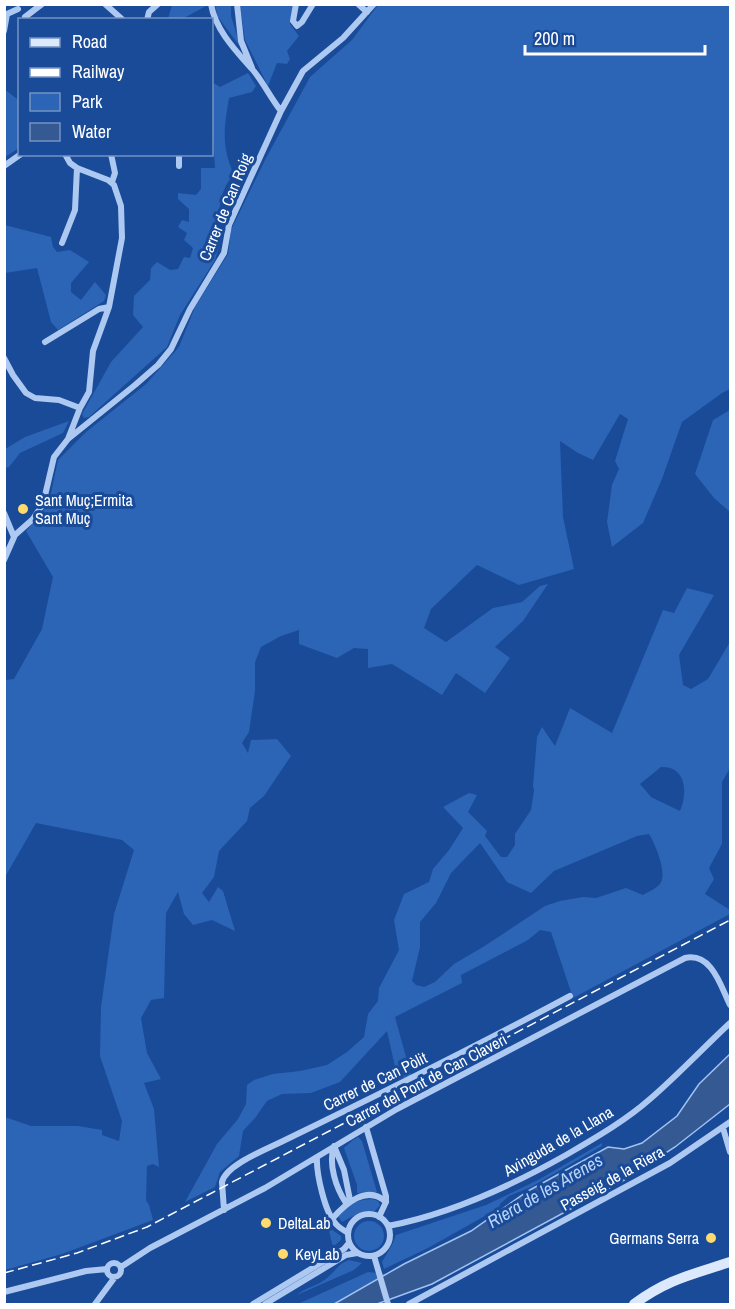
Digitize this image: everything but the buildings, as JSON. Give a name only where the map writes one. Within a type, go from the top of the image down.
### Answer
[{"type":"main road","points":[[634,1305],[670,1281],[730,1262]]},
{"type":"street","points":[[4,31],[8,14],[15,7],[25,18],[42,4]]},
{"type":"street","points":[[105,4],[121,18]]},
{"type":"street","points":[[147,18],[148,14],[158,4]]},
{"type":"street","points":[[211,4],[216,23],[252,68],[281,111]]},
{"type":"street","points":[[237,4],[241,41],[252,68]]},
{"type":"street","points":[[296,4],[293,21],[297,26],[314,4]]},
{"type":"street","points":[[358,4],[367,12]]},
{"type":"street","name":"Carrer de Can Roig","points":[[66,442],[158,365],[171,349],[190,309],[225,253],[229,225],[281,111],[303,71],[343,38],[374,4]]},
{"type":"street","points":[[4,166],[18,156]]},
{"type":"street","points":[[66,156],[70,163],[77,168],[112,182]]},
{"type":"street","points":[[4,560],[14,537],[40,509],[45,499],[52,464],[66,442],[89,392],[93,351],[109,307],[122,238],[121,206],[112,182],[115,173],[111,156]]},
{"type":"street","points":[[179,156],[179,166]]},
{"type":"street","points":[[62,243],[75,210],[77,168]]},
{"type":"street","points":[[45,342],[99,309],[109,307]]},
{"type":"street","points":[[4,358],[26,393],[35,398],[59,400],[80,408]]},
{"type":"street","points":[[4,513],[14,537]]},
{"type":"street","name":"Carrer del Pont de Can Claveri","points":[[121,1267],[150,1248],[224,1210],[366,1127],[686,958],[696,957],[712,968],[730,1005]]},
{"type":"street","name":"Carrer de Can Pòlit","points":[[224,1210],[222,1182],[231,1169],[269,1148],[417,1077],[570,996]]},
{"type":"street","name":"Avinguda de la Llana","points":[[389,1230],[482,1197],[523,1179],[599,1136],[649,1100],[730,1023]]},
{"type":"street","name":"Passeig de la Riera","points":[[409,1305],[670,1163],[730,1122]]},
{"type":"street","points":[[366,1127],[386,1202],[379,1217]]},
{"type":"street","points":[[723,1128],[730,1152]]},
{"type":"street","points":[[334,1146],[331,1161],[341,1196],[348,1202]]},
{"type":"street","points":[[317,1157],[321,1185],[332,1219],[348,1233]]},
{"type":"street","points":[[332,1219],[348,1202],[364,1195],[382,1198],[386,1202]]},
{"type":"street","points":[[373,1214],[379,1217],[389,1230],[386,1247],[375,1256],[364,1256],[358,1253],[349,1243],[348,1233],[352,1223],[361,1215],[373,1214]]},
{"type":"street","points":[[253,1305],[344,1249],[349,1243]]},
{"type":"street","points":[[265,1305],[338,1259],[348,1254],[358,1253]]},
{"type":"street","points":[[375,1256],[388,1305]]},
{"type":"street","points":[[4,1292],[86,1271],[110,1274],[121,1273],[118,1263],[112,1263],[110,1274],[108,1285],[95,1305]]},
{"type":"green space","points":[[208,4],[184,18],[168,18],[172,5]]},
{"type":"green space","points":[[215,5],[231,5],[231,16],[241,48],[218,17]]},
{"type":"green space","points":[[240,5],[294,5],[290,24],[299,36],[287,51],[290,59],[287,64],[277,63],[268,86],[245,40]]},
{"type":"green space","points":[[378,5],[730,5],[730,389],[682,422],[662,479],[643,523],[612,547],[607,522],[612,485],[619,469],[615,461],[628,419],[620,414],[593,460],[560,441],[563,517],[574,569],[519,585],[477,565],[431,609],[424,628],[446,642],[493,608],[522,602],[540,586],[548,584],[523,621],[495,647],[510,658],[485,693],[456,673],[442,695],[392,664],[368,668],[368,649],[354,648],[337,658],[299,644],[299,630],[281,636],[261,647],[255,662],[255,691],[249,732],[242,743],[248,753],[251,740],[277,739],[291,756],[264,796],[250,808],[247,821],[219,851],[214,877],[202,893],[209,902],[218,887],[223,891],[235,931],[212,920],[193,925],[184,914],[178,892],[166,913],[164,998],[151,1000],[141,1018],[147,1053],[161,1079],[144,1083],[154,1109],[159,1167],[153,1164],[147,1166],[146,1200],[153,1220],[62,1254],[5,1270],[5,1117],[31,1126],[78,1126],[102,1130],[102,1135],[119,1141],[122,1121],[100,1056],[101,1007],[114,914],[134,850],[122,840],[36,823],[5,877],[5,680],[14,679],[42,629],[53,577],[26,531],[44,510],[51,493],[58,460],[86,432],[146,384],[179,347],[195,307],[228,254],[231,230],[265,160],[310,77],[352,40]]},
{"type":"green space","points":[[248,73],[256,86],[252,92],[229,98],[225,146],[234,175],[229,180],[221,199],[217,226],[223,233],[215,260],[180,315],[167,347],[89,417],[84,418],[82,414],[111,362],[143,327],[133,315],[134,296],[150,280],[151,268],[157,262],[170,270],[178,269],[184,257],[190,258],[193,248],[184,240],[187,233],[178,227],[182,220],[189,222],[189,209],[178,199],[178,193],[196,195],[201,189],[201,168],[215,168],[213,83],[220,87]]},
{"type":"green space","points":[[4,89],[18,100],[18,149],[5,157]]},
{"type":"green space","points":[[5,225],[51,237],[53,247],[57,252],[70,250],[89,262],[71,283],[71,292],[81,300],[95,282],[106,295],[104,301],[58,330],[51,322],[37,268],[5,273]]},
{"type":"green space","points":[[730,410],[730,512],[714,498],[695,474],[713,420]]},
{"type":"green space","points":[[69,421],[63,433],[20,453],[9,467],[5,468],[5,449],[25,437]]},
{"type":"green space","points":[[687,588],[714,595],[679,655],[683,685],[691,689],[708,679],[730,642],[730,768],[722,782],[722,844],[709,868],[714,879],[705,894],[730,910],[730,914],[573,998],[551,932],[540,930],[528,940],[461,975],[462,983],[395,1017],[411,1075],[398,1080],[387,1031],[340,1082],[311,1093],[282,1094],[267,1101],[243,1131],[239,1156],[220,1172],[215,1187],[185,1202],[217,1144],[238,1119],[246,1104],[247,1085],[254,1080],[273,1074],[327,1065],[364,1037],[368,1014],[378,1001],[379,988],[399,950],[394,920],[404,894],[429,882],[433,869],[463,828],[443,807],[469,793],[477,795],[468,812],[487,831],[485,836],[501,857],[507,857],[515,845],[515,834],[531,810],[537,737],[542,727],[555,746],[570,708],[612,733],[663,610],[674,613]],"holes":[[[661,767],[669,768],[680,775],[684,788],[680,811],[651,797],[640,784]],[[649,834],[662,867],[662,880],[653,889],[643,895],[626,888],[596,898],[583,897],[545,906],[454,964],[435,982],[424,987],[412,981],[420,947],[420,922],[436,903],[451,873],[480,843],[507,882],[531,893],[554,871],[637,836]]]},
{"type":"green space","points":[[358,1137],[362,1141],[377,1192],[357,1193],[357,1185],[344,1148]]},
{"type":"green space","points":[[602,1143],[602,1146],[531,1187],[509,1196],[499,1208],[428,1248],[384,1269],[382,1262],[396,1235],[486,1205],[538,1180]]},
{"type":"green space","points":[[372,1199],[378,1201],[380,1205],[375,1211],[362,1212],[342,1222],[338,1216],[348,1205]]},
{"type":"green space","points":[[369,1221],[380,1225],[384,1236],[380,1247],[369,1251],[358,1247],[354,1236],[358,1225]]},
{"type":"green space","points":[[328,1227],[341,1236],[341,1240],[333,1247]]},
{"type":"green space","points":[[349,1260],[362,1263],[354,1270],[297,1295],[323,1281],[341,1264]]},
{"type":"green space","points":[[368,1272],[387,1274],[334,1304],[298,1304]]},
{"type":"water","name":"Riera de les Arenes","points":[[730,1054],[730,1104],[675,1147],[626,1179],[432,1284],[377,1304],[334,1304],[404,1264],[471,1231],[528,1191],[608,1147],[624,1149],[642,1143],[677,1116],[699,1084]]},
{"type":"railway","points":[[4,1273],[77,1253],[147,1227],[730,920]]},
{"type":"place","name":"Sant Muç;Ermita Sant Muç","points":[[23,509]]},
{"type":"place","name":"DeltaLab","points":[[266,1223]]},
{"type":"place","name":"Germans Serra","points":[[711,1238]]},
{"type":"place","name":"KeyLab","points":[[283,1254]]}]
